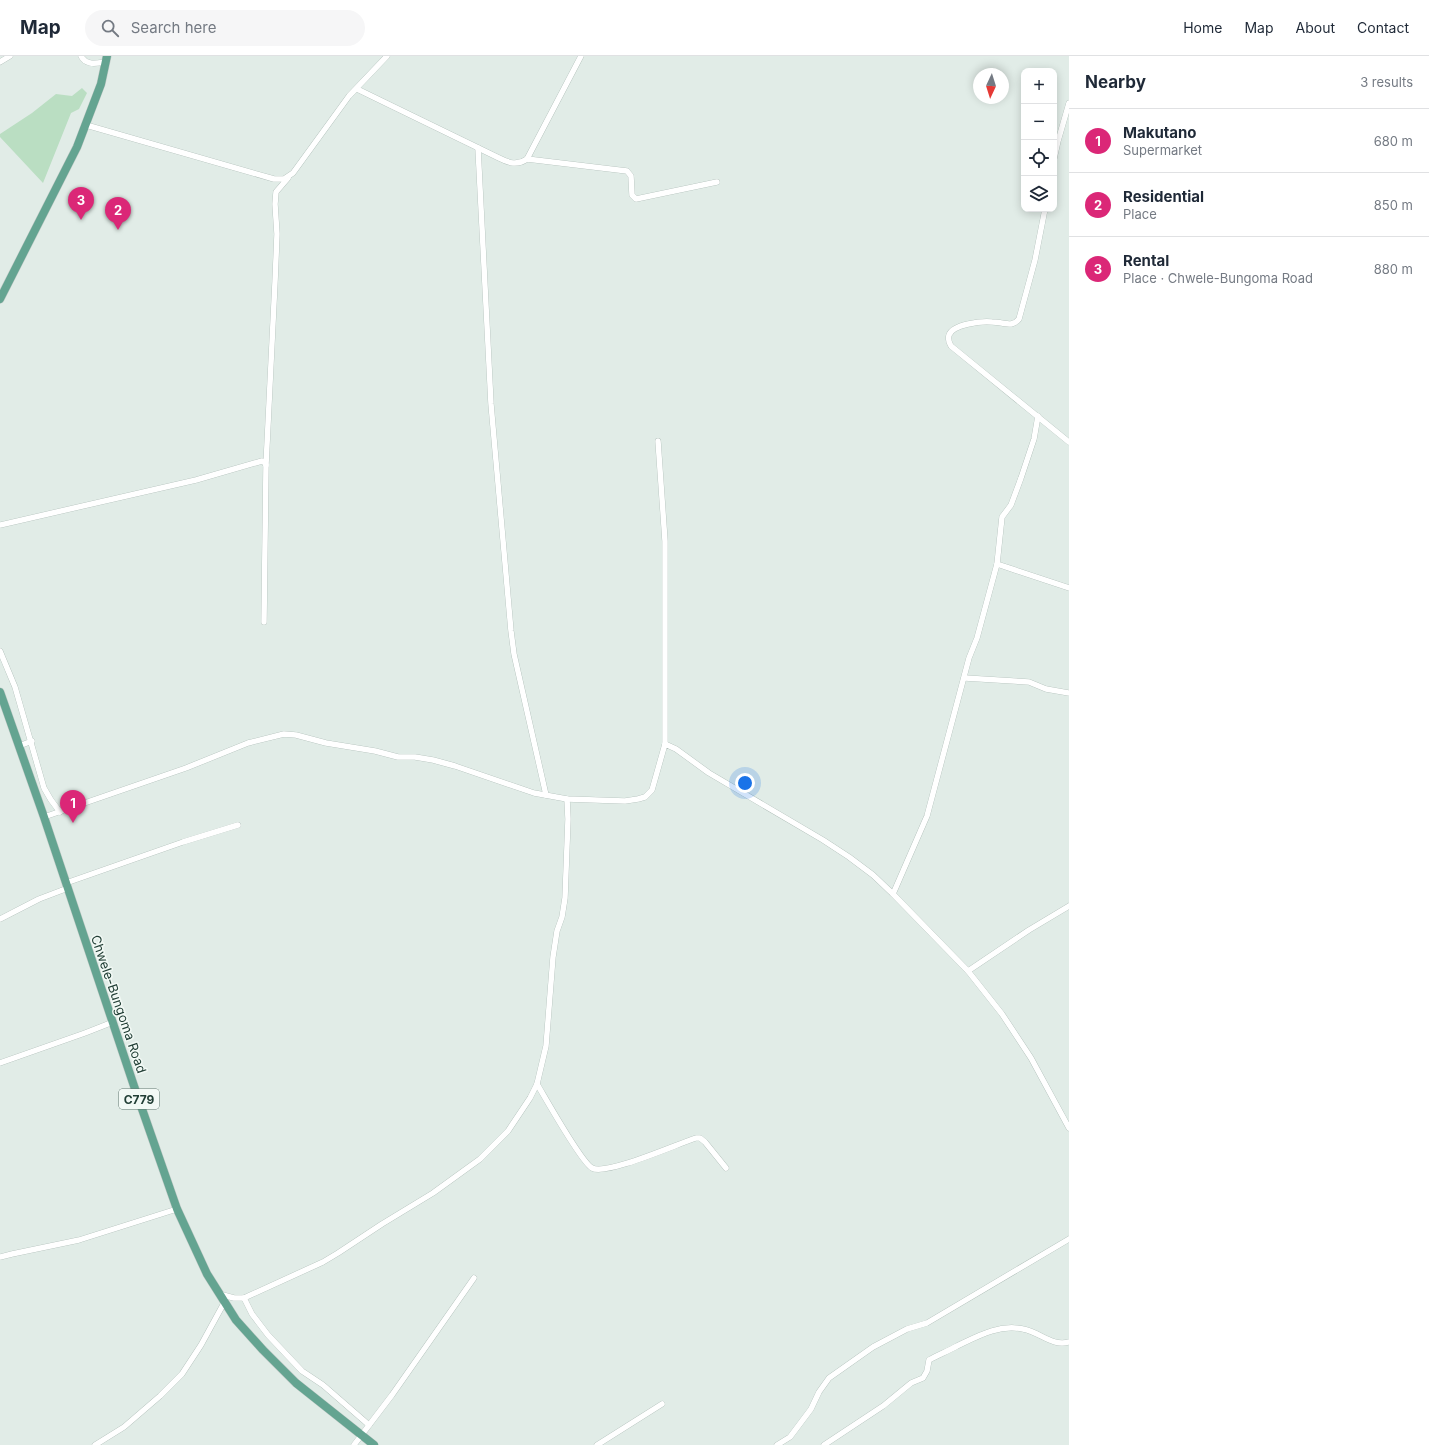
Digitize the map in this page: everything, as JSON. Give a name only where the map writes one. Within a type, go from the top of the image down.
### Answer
[{"type":"main road","points":[[0,299],[60,183],[86,125],[101,84],[106,59]]},
{"type":"main road","name":"Chwele-Bungoma Road","points":[[0,692],[177,1209],[207,1274],[236,1320],[254,1340],[296,1383],[374,1445]]},
{"type":"street","points":[[0,62],[10,56]]},
{"type":"street","points":[[81,56],[87,62],[106,59]]},
{"type":"street","points":[[264,622],[266,465],[276,274],[276,192],[349,96],[387,56]]},
{"type":"street","points":[[357,88],[478,148],[513,163],[523,162],[527,159],[581,56]]},
{"type":"street","points":[[1057,146],[1069,103]]},
{"type":"street","points":[[86,125],[274,179],[280,180],[288,177]]},
{"type":"street","points":[[478,148],[491,404],[511,631],[514,654],[546,795]]},
{"type":"street","points":[[527,159],[627,171],[631,176],[632,196],[636,199],[717,182]]},
{"type":"street","points":[[1045,212],[1035,260],[1019,319],[1011,324],[992,322],[969,324],[952,330],[949,338],[951,346],[1069,442]]},
{"type":"street","points":[[893,894],[927,816],[965,678],[969,658],[977,638],[996,564],[1002,517],[1011,505],[1021,478],[1034,439],[1038,416]]},
{"type":"street","points":[[44,817],[186,768],[248,743],[270,736],[284,734],[296,735],[398,757],[415,757],[433,760],[534,793],[567,799],[625,801],[645,797],[652,790],[665,744],[665,541],[658,441]]},
{"type":"street","points":[[0,525],[196,480],[257,462],[262,461],[266,465]]},
{"type":"street","points":[[996,564],[1069,588]]},
{"type":"street","points":[[0,650],[32,742],[44,788],[50,800],[60,812]]},
{"type":"street","points":[[965,678],[1029,682],[1046,689],[1069,693]]},
{"type":"street","points":[[19,746],[32,742]]},
{"type":"street","points":[[665,744],[676,748],[709,773],[823,840],[861,866],[893,894],[968,972],[1002,1014],[1031,1058],[1069,1128]]},
{"type":"street","points":[[219,1294],[234,1298],[244,1298],[323,1262],[433,1193],[480,1159],[508,1131],[530,1098],[537,1084],[546,1046],[553,957],[557,930],[562,917],[566,898],[568,819],[567,799]]},
{"type":"street","points":[[0,919],[67,886],[182,842],[238,825]]},
{"type":"street","points":[[968,972],[1029,930],[1069,906]]},
{"type":"street","points":[[0,1063],[113,1022]]},
{"type":"street","points":[[537,1084],[590,1168],[596,1170],[613,1168],[696,1138],[700,1138],[705,1142],[726,1168]]},
{"type":"street","points":[[0,1257],[79,1240],[177,1209]]},
{"type":"street","points":[[777,1445],[790,1437],[811,1409],[819,1392],[829,1378],[873,1347],[908,1329],[927,1323],[1069,1239]]},
{"type":"street","points":[[354,1445],[430,1342],[474,1278]]},
{"type":"street","points":[[244,1298],[252,1314],[268,1335],[302,1371],[323,1386],[369,1425]]},
{"type":"street","points":[[95,1445],[124,1427],[160,1396],[182,1374],[201,1345],[224,1303]]},
{"type":"street","points":[[824,1445],[883,1406],[911,1383],[923,1378],[928,1371],[929,1360],[980,1335],[1006,1328],[1023,1328],[1037,1333],[1051,1341],[1061,1344],[1069,1342]]},
{"type":"street","points":[[597,1445],[662,1404]]},
{"type":"green space","points":[[82,88],[87,93],[79,109],[71,113],[43,183],[0,137],[0,134],[32,113],[56,94],[72,96]]},
{"type":"place","name":"Rental","points":[[81,220]]},
{"type":"place","name":"Residential","points":[[118,230]]},
{"type":"place","name":"Makutano","points":[[73,823]]}]
